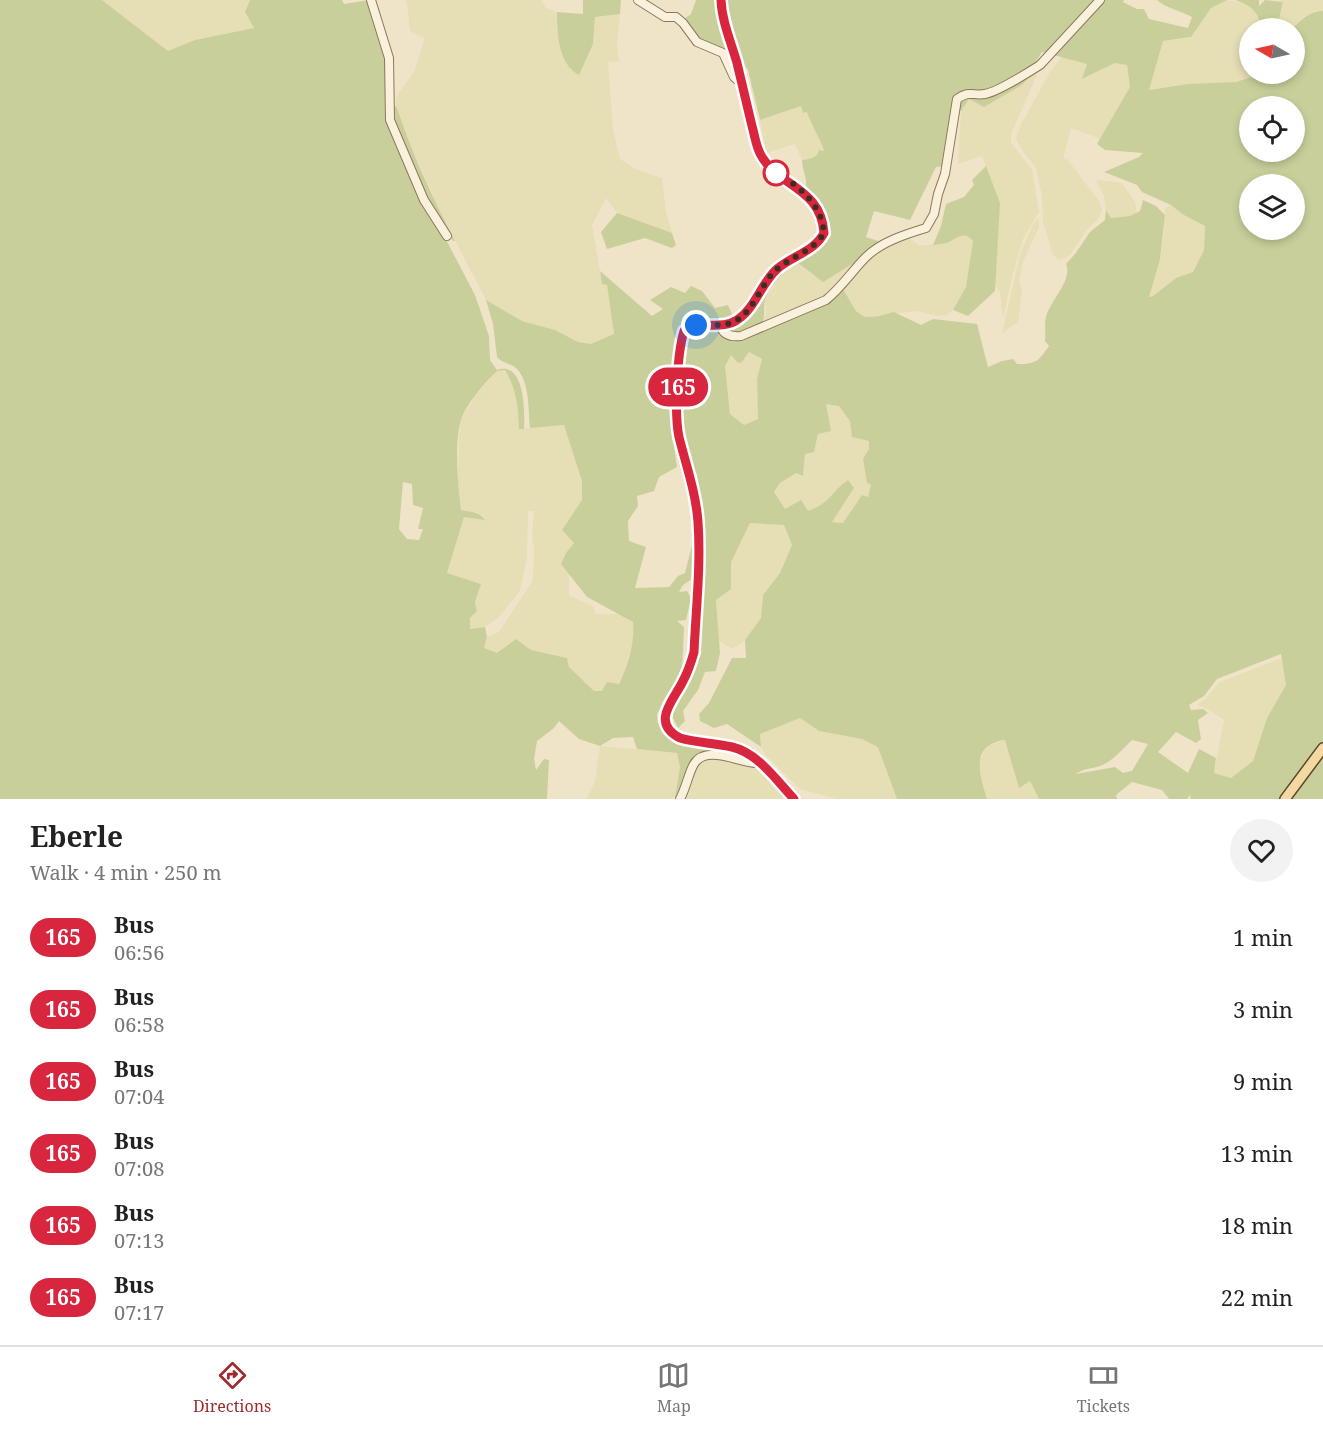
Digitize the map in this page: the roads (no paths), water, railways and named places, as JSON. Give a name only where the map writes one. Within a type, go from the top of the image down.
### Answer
[{"type":"main road","points":[[721,0],[724,22],[760,153],[770,168],[803,191],[812,201],[820,215],[824,233],[813,246],[777,269],[739,320],[720,325],[696,325],[684,331],[676,417],[698,520],[699,550],[694,652],[691,666],[668,705],[665,716],[673,735],[734,747],[748,753],[794,799]]},
{"type":"main road","points":[[1285,799],[1323,747]]},
{"type":"street","points":[[371,0],[389,58],[390,120],[424,200],[447,236]]},
{"type":"street","points":[[638,0],[665,17],[676,17],[683,22],[697,42],[723,53],[734,77],[742,84]]},
{"type":"street","points":[[720,325],[726,334],[733,337],[741,336],[826,300],[838,291],[866,256],[909,232],[926,228],[934,214],[945,174],[957,99],[969,93],[984,94],[1029,73],[1040,65],[1100,0]]},
{"type":"street","points":[[680,799],[695,762],[700,758],[726,755],[755,764],[760,763]]}]
